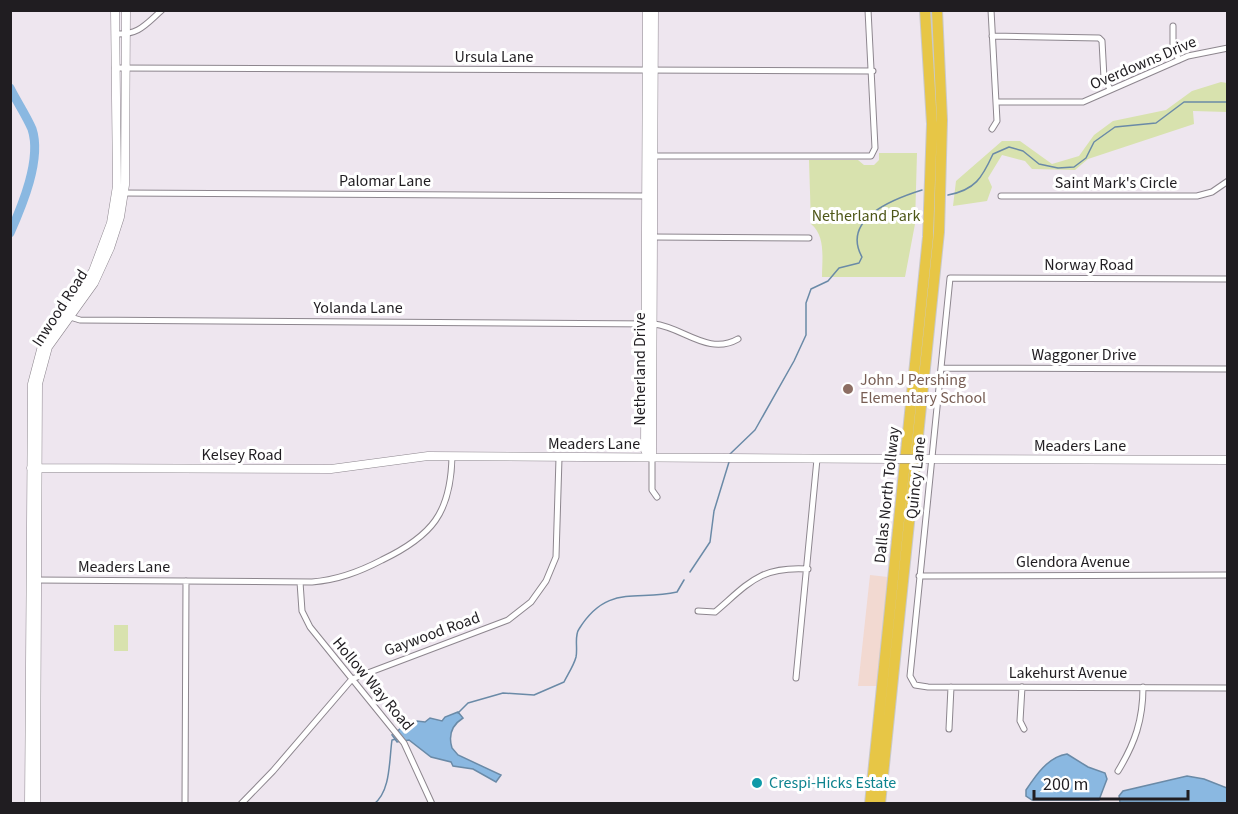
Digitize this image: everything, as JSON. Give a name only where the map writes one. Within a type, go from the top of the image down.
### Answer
[{"type":"highway","name":"Dallas North Tollway","points":[[870,804],[928,237],[932,124],[924,10]]},
{"type":"highway","name":"Dallas North Tollway","points":[[880,804],[939,232],[942,120],[937,12]]},
{"type":"street","name":"Inwood Road","points":[[36,804],[33,762],[35,384],[48,346],[66,316],[94,283],[120,217],[115,10]]},
{"type":"street","name":"Inwood Road","points":[[120,193],[126,69],[126,10]]},
{"type":"street","points":[[115,34],[126,35],[137,32],[162,10]]},
{"type":"street","name":"Netherland Drive","points":[[647,10],[650,71],[652,458]]},
{"type":"street","name":"Netherland Drive","points":[[650,71],[654,10]]},
{"type":"street","points":[[653,156],[866,157],[874,152],[873,71],[868,10]]},
{"type":"street","points":[[991,10],[997,121],[992,129]]},
{"type":"street","points":[[1173,26],[1173,48],[1179,60]]},
{"type":"street","points":[[992,36],[1099,38],[1102,40],[1104,78],[1110,89]]},
{"type":"street","name":"Overdowns Drive","points":[[996,102],[1083,102],[1161,70],[1179,60],[1198,53],[1227,48]]},
{"type":"street","name":"Ursula Lane","points":[[115,68],[873,71]]},
{"type":"street","name":"Netherland Drive","points":[[650,134],[653,156],[649,196],[653,237],[650,324]]},
{"type":"street","name":"Saint Mark's Circle","points":[[1001,196],[1197,196],[1212,192],[1227,181]]},
{"type":"street","name":"Palomar Lane","points":[[120,193],[649,196]]},
{"type":"street","points":[[653,237],[809,238]]},
{"type":"street","name":"Norway Road","points":[[950,278],[1227,279]]},
{"type":"street","name":"Quincy Lane","points":[[911,680],[919,576],[950,278]]},
{"type":"street","name":"Yolanda Lane","points":[[66,316],[80,320],[650,324],[669,325],[692,339],[715,345],[728,345],[738,339]]},
{"type":"street","name":"Waggoner Drive","points":[[941,368],[1227,369]]},
{"type":"street","name":"Meaders Lane","points":[[34,580],[300,582],[327,581],[350,576],[397,553],[421,538],[436,521],[446,502],[451,484],[452,456],[1227,460]]},
{"type":"street","name":"Kelsey Road","points":[[34,468],[331,469],[396,458],[452,456]]},
{"type":"street","name":"Gaywood Road","points":[[241,804],[273,771],[352,679],[508,620],[531,602],[546,581],[556,556],[559,458]]},
{"type":"street","points":[[652,458],[652,490],[657,496]]},
{"type":"street","points":[[796,678],[817,459]]},
{"type":"street","points":[[698,611],[715,612],[753,579],[770,570],[808,569]]},
{"type":"street","name":"Glendora Avenue","points":[[919,576],[1227,575]]},
{"type":"street","points":[[185,804],[186,581]]},
{"type":"street","name":"Hollow Way Road","points":[[300,582],[300,602],[306,621],[404,742],[432,804]]},
{"type":"street","name":"Lakehurst Avenue","points":[[911,680],[915,685],[951,687],[1227,688]]},
{"type":"street","points":[[949,729],[951,687]]},
{"type":"street","points":[[1022,687],[1020,721],[1024,729]]},
{"type":"street","points":[[1118,771],[1136,739],[1142,717],[1143,687]]},
{"type":"street","name":"Inwood Road","points":[[29,804],[33,762]]},
{"type":"shaded area","points":[[870,575],[888,577],[878,686],[858,686]]},
{"type":"green space","points":[[1221,82],[1227,83],[1227,112],[1193,111],[1194,124],[1088,159],[1075,170],[1032,169],[1025,161],[1002,155],[988,178],[992,187],[987,201],[953,206],[956,181],[1002,141],[1020,141],[1052,164],[1079,156],[1094,135],[1113,121],[1166,110],[1192,91]]},
{"type":"green space","name":"Netherland Park","points":[[879,153],[917,153],[915,224],[905,277],[822,277],[821,241],[811,224],[809,160],[858,160],[864,165],[874,165],[879,160]]},
{"type":"green space","points":[[114,625],[128,625],[128,651],[114,651]]},
{"type":"water","points":[[458,712],[463,718],[452,731],[450,739],[452,748],[458,755],[501,775],[496,782],[473,769],[453,766],[451,762],[431,757],[409,740],[397,742],[392,735],[404,726],[414,726],[417,721],[425,722],[430,718],[442,721],[445,717]]},
{"type":"water","points":[[1067,754],[1088,767],[1105,773],[1107,779],[1099,800],[1032,800],[1026,796],[1026,790],[1043,768],[1054,759]]},
{"type":"water","points":[[1187,776],[1204,779],[1227,788],[1227,803],[1120,802],[1119,796],[1123,791]]},
{"type":"waterway","points":[[10,88],[32,129],[34,141],[33,168],[10,233]]},
{"type":"waterway","points":[[948,195],[971,186],[981,176],[993,154],[1009,147],[1023,151],[1039,164],[1058,168],[1074,167],[1086,158],[1094,142],[1115,127],[1156,123],[1184,102],[1228,102]]},
{"type":"waterway","points":[[730,454],[755,430],[794,361],[806,335],[806,303],[811,289],[828,281],[839,268],[859,263],[862,257],[857,244],[858,232],[864,221],[885,205],[922,190]]},
{"type":"waterway","points":[[690,572],[710,542],[714,511],[729,462]]},
{"type":"waterway","points":[[458,713],[468,703],[503,693],[534,695],[564,682],[576,657],[578,632],[590,615],[600,606],[623,597],[677,592],[684,580]]},
{"type":"waterway","points":[[374,804],[384,791],[392,740],[397,739]]},
{"type":"place","name":"John J Pershing Elementary School","points":[[848,389]]},
{"type":"place","name":"Crespi-Hicks Estate","points":[[757,783]]}]
